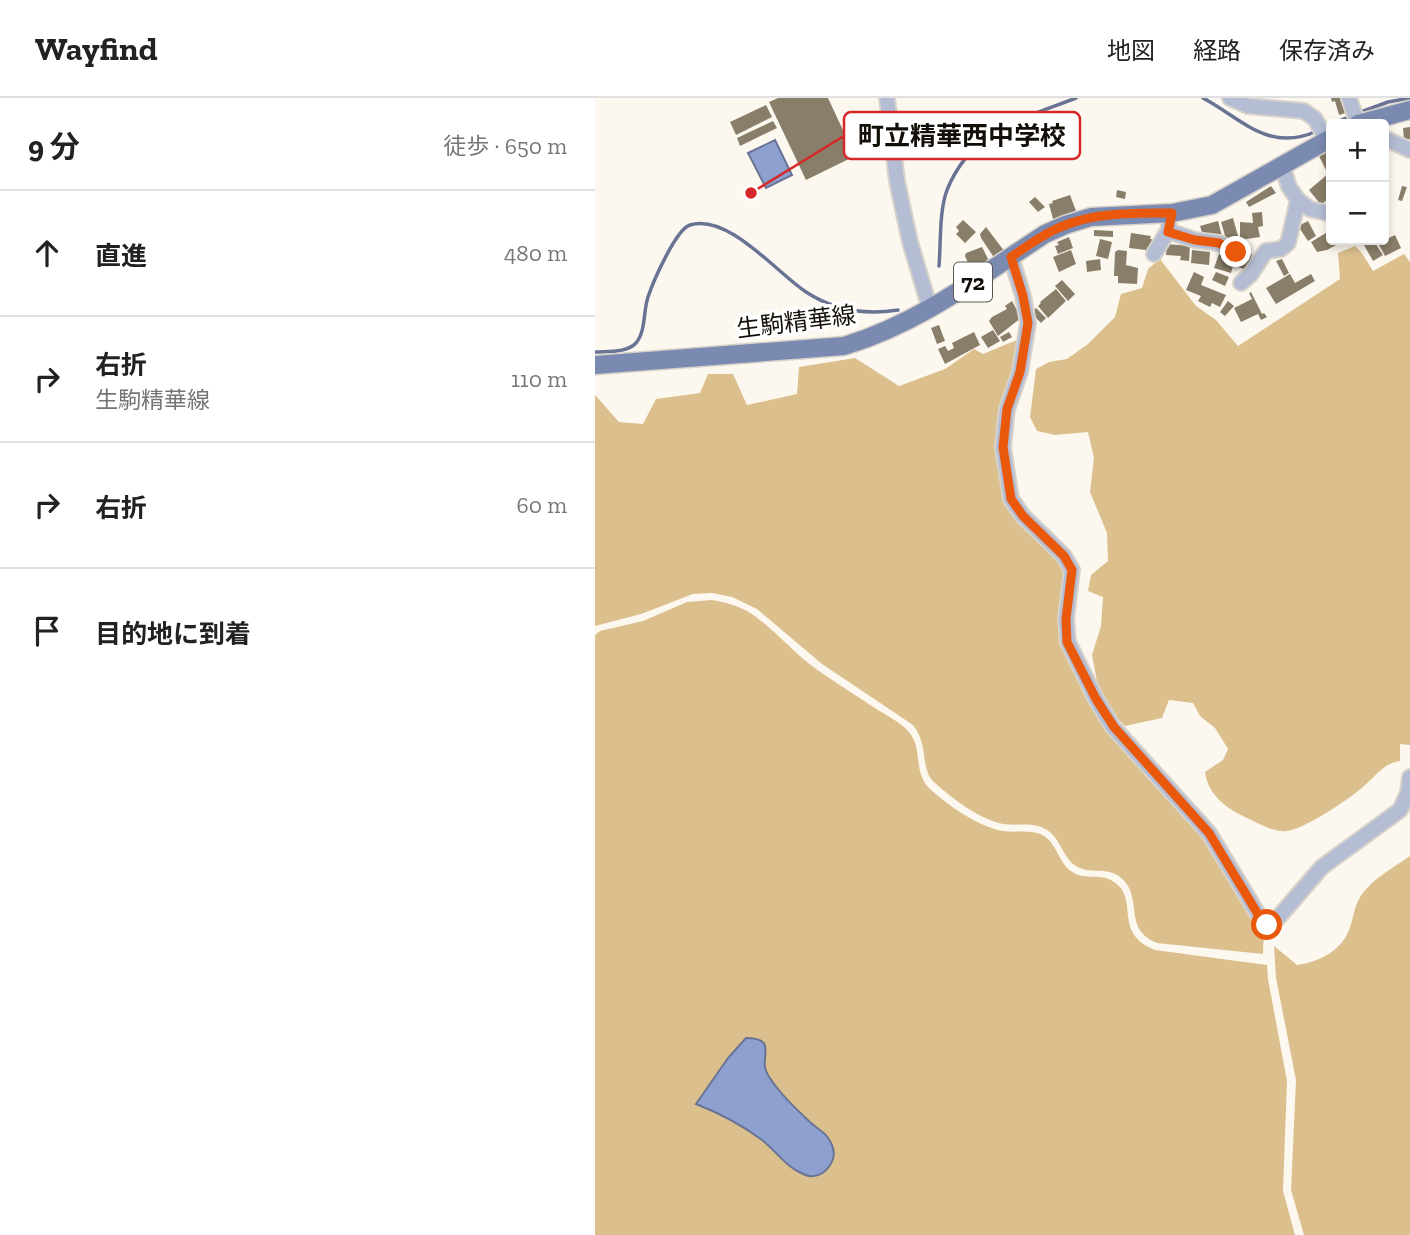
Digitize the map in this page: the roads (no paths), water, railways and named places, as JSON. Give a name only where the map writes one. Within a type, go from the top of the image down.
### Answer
[{"type":"main road","points":[[1379,119],[1410,110]]},
{"type":"main road","name":"生駒精華線","points":[[595,365],[844,346],[901,326],[1045,234],[1065,225],[1091,217],[1172,213],[1212,205],[1326,141]]},
{"type":"street","points":[[887,98],[897,181],[910,242],[930,309]]},
{"type":"street","points":[[1230,98],[1248,106],[1304,111],[1315,119],[1326,135]]},
{"type":"street","points":[[1349,98],[1360,119]]},
{"type":"street","points":[[1389,140],[1410,150]]},
{"type":"street","points":[[1282,165],[1289,187],[1298,200],[1310,209],[1326,213]]},
{"type":"street","points":[[1241,283],[1251,274],[1266,251],[1282,249],[1288,243],[1298,200]]},
{"type":"street","points":[[1154,254],[1168,232],[1172,213]]},
{"type":"street","points":[[1168,232],[1195,240],[1219,243],[1236,252]]},
{"type":"street","points":[[1011,257],[1028,323],[1020,372],[1007,409],[1003,447],[1011,499],[1023,516],[1064,556],[1072,570],[1066,619],[1067,642],[1096,699],[1114,727],[1209,833],[1267,925],[1277,919],[1322,867],[1400,810],[1408,793],[1410,777]]},
{"type":"water","points":[[775,140],[792,175],[766,188],[748,153]]},
{"type":"water","points":[[746,1038],[756,1039],[765,1045],[765,1069],[772,1082],[830,1141],[834,1150],[833,1158],[821,1174],[811,1176],[797,1171],[754,1135],[696,1104],[728,1058]]},
{"type":"waterway","points":[[939,266],[944,199],[957,170],[970,153],[1000,129],[1076,98]]},
{"type":"waterway","points":[[1203,98],[1270,136],[1300,137],[1317,131]]},
{"type":"waterway","points":[[1358,113],[1388,102],[1410,98]]},
{"type":"waterway","points":[[1344,119],[1351,116]]},
{"type":"waterway","points":[[595,352],[622,350],[636,343],[641,333],[648,297],[660,269],[678,236],[690,225],[705,224],[736,236],[806,292],[828,304],[862,312],[898,310]]},
{"type":"place","name":"町立精華西中学校","points":[[751,193]]}]
